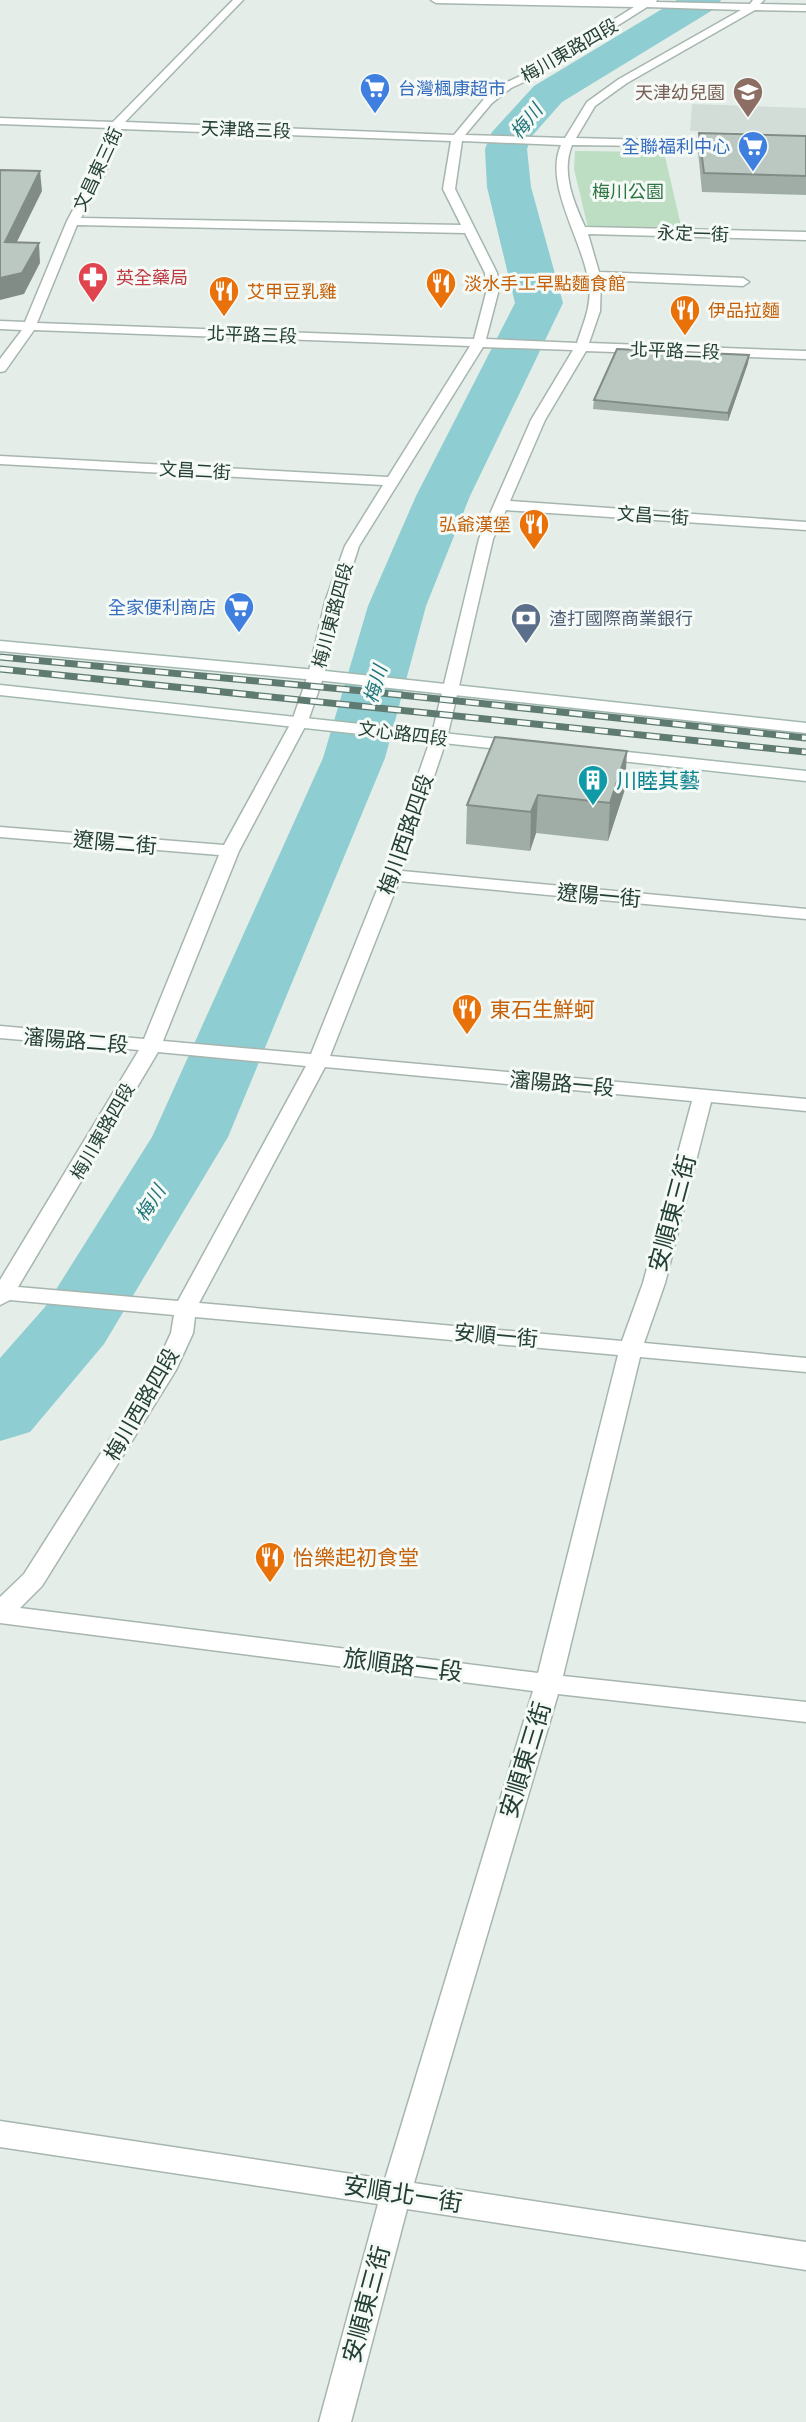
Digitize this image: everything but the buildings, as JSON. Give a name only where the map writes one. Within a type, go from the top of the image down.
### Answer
[{"type":"street","name":"文昌東三街","points":[[0,368],[25,337],[73,221],[100,171],[117,124],[238,0]]},
{"type":"street","points":[[436,0],[649,2],[727,7],[755,4],[806,8]]},
{"type":"street","name":"梅川東路四段","points":[[1,1294],[151,1047],[230,851],[300,721],[316,675],[333,602],[352,545],[479,342],[492,293],[491,273],[449,189],[457,138],[488,101],[507,86],[537,72],[649,2]]},
{"type":"street","name":"梅川西路四段","points":[[0,1613],[33,1580],[165,1370],[183,1333],[186,1307],[317,1063],[392,875],[439,738],[486,539],[538,420],[582,346],[594,311],[594,276],[581,230],[566,198],[561,158],[568,142],[591,104],[623,81],[755,4]]},
{"type":"street","name":"天津路三段","points":[[0,121],[493,140],[737,145]]},
{"type":"street","points":[[73,221],[468,229]]},
{"type":"street","name":"永定一街","points":[[581,230],[806,236]]},
{"type":"street","points":[[594,276],[743,282]]},
{"type":"street","name":"北平路三段","points":[[0,325],[545,345]]},
{"type":"street","name":"北平路二段","points":[[545,345],[806,355]]},
{"type":"street","name":"文昌二街","points":[[0,460],[390,481]]},
{"type":"street","name":"文昌一街","points":[[499,505],[806,526]]},
{"type":"street","points":[[0,646],[316,675],[806,728]]},
{"type":"street","name":"文心路四段","points":[[0,690],[532,747]]},
{"type":"street","points":[[587,753],[806,776]]},
{"type":"street","name":"遼陽二街","points":[[0,832],[230,851]]},
{"type":"street","name":"遼陽一街","points":[[392,875],[806,914]]},
{"type":"street","name":"瀋陽路二段","points":[[0,1032],[317,1063]]},
{"type":"street","name":"瀋陽路一段","points":[[317,1063],[806,1105]]},
{"type":"street","name":"安順東三街","points":[[335,2422],[396,2193],[548,1684],[631,1348],[654,1283],[704,1095]]},
{"type":"street","name":"安順一街","points":[[1,1294],[186,1307],[806,1365]]},
{"type":"street","name":"旅順路一段","points":[[0,1613],[548,1684],[806,1712]]},
{"type":"street","name":"安順北一街","points":[[0,2134],[806,2256]]},
{"type":"shaded area","name":"天津幼兒園","points":[[692,104],[806,108],[806,135],[690,131]]},
{"type":"green space","name":"梅川公園","points":[[575,151],[664,152],[682,230],[588,228],[574,169]]},
{"type":"waterway","name":"梅川","points":[[0,1412],[75,1325],[190,1137],[354,758],[397,606],[443,496],[539,303],[509,187],[506,149],[513,132],[548,94],[703,0]]},
{"type":"railway","points":[[0,657],[363,691],[806,738]]},
{"type":"railway","points":[[0,669],[806,752]]},
{"type":"place","name":"台灣楓康超市","points":[[375,115]]},
{"type":"place","name":"天津幼兒園","points":[[748,119]]},
{"type":"place","name":"全聯福利中心","points":[[753,173]]},
{"type":"place","name":"英全藥局","points":[[93,304]]},
{"type":"place","name":"淡水手工早點麵食館","points":[[441,310]]},
{"type":"place","name":"艾甲豆乳雞","points":[[224,318]]},
{"type":"place","name":"伊品拉麵","points":[[685,337]]},
{"type":"place","name":"弘爺漢堡","points":[[534,551]]},
{"type":"place","name":"全家便利商店","points":[[239,634]]},
{"type":"place","name":"渣打國際商業銀行","points":[[526,645]]},
{"type":"place","name":"川睦其藝","points":[[593,807]]},
{"type":"place","name":"東石生鮮蚵","points":[[467,1036]]},
{"type":"place","name":"怡樂起初食堂","points":[[270,1584]]}]
